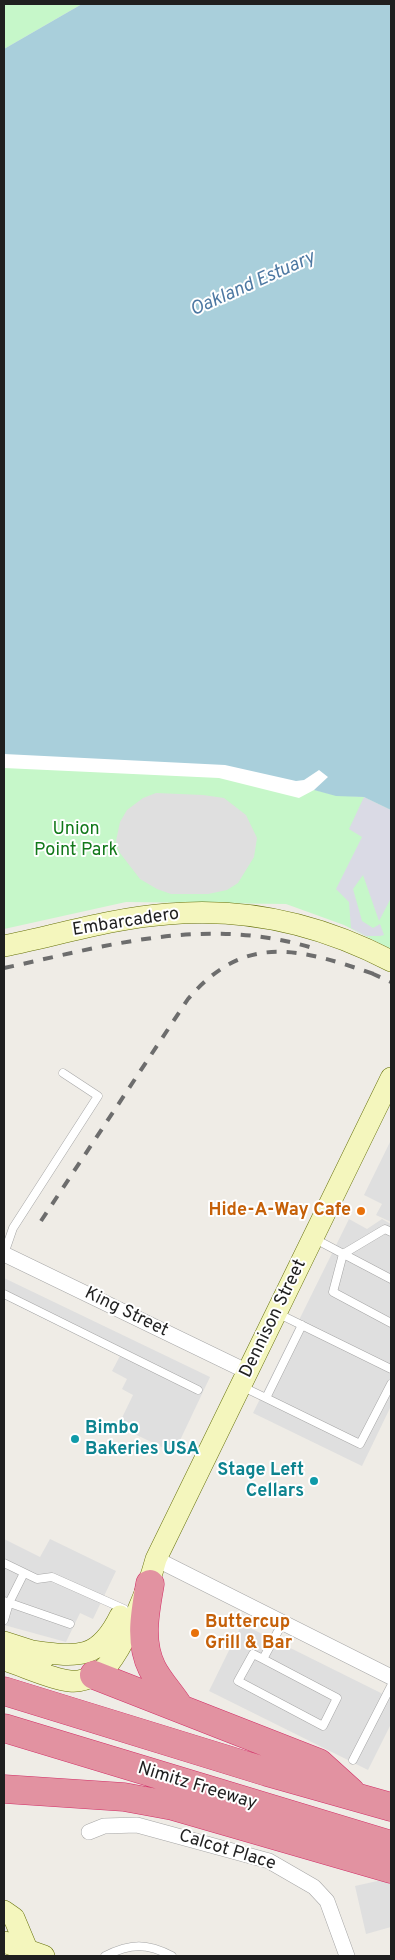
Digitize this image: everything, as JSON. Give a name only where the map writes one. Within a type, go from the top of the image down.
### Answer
[{"type":"highway","points":[[153,1572],[144,1615],[147,1655],[153,1669],[179,1707]]},
{"type":"highway","points":[[94,1675],[319,1762],[354,1795]]},
{"type":"highway","name":"Nimitz Freeway","points":[[4,1691],[267,1772],[391,1806]]},
{"type":"highway","name":"Nimitz Freeway","points":[[4,1728],[391,1845]]},
{"type":"highway","points":[[4,1789],[124,1797],[173,1806],[391,1869]]},
{"type":"main road","name":"Embarcadero","points":[[4,946],[131,919],[168,914],[224,913],[302,924],[336,935],[391,961]]},
{"type":"main road","name":"Dennison Street","points":[[94,1675],[113,1659],[277,1313],[382,1105],[391,1078]]},
{"type":"main road","name":"Dennison Street","points":[[32,1651],[70,1654],[88,1653],[101,1645],[113,1630],[140,1578],[153,1572]]},
{"type":"main road","points":[[4,1642],[94,1675]]},
{"type":"main road","points":[[4,1660],[70,1681],[82,1680],[94,1675]]},
{"type":"main road","points":[[4,1911],[14,1918],[31,1954]]},
{"type":"main road","points":[[4,1942],[31,1954]]},
{"type":"street","name":"King Street","points":[[4,1254],[245,1379]]},
{"type":"street","points":[[153,1572],[283,1622],[391,1677]]},
{"type":"street","name":"Calcot Place","points":[[89,1832],[104,1826],[137,1825],[269,1861],[314,1886],[327,1901],[347,1956]]},
{"type":"street","points":[[4,1955],[31,1954]]},
{"type":"lane","points":[[4,1254],[13,1228],[98,1096],[63,1073]]},
{"type":"lane","points":[[391,1232],[385,1229],[343,1254],[333,1292],[391,1323]]},
{"type":"lane","points":[[314,1238],[391,1279]]},
{"type":"lane","points":[[4,1294],[198,1390]]},
{"type":"lane","points":[[277,1313],[391,1369]]},
{"type":"lane","points":[[266,1398],[302,1325]]},
{"type":"lane","points":[[245,1379],[266,1398],[360,1444],[391,1384]]},
{"type":"lane","points":[[4,1563],[37,1579],[52,1577],[124,1609]]},
{"type":"lane","points":[[4,1620],[6,1602],[24,1573]]},
{"type":"lane","points":[[6,1602],[70,1624]]},
{"type":"lane","points":[[263,1659],[283,1622]]},
{"type":"lane","points":[[253,1654],[263,1659],[337,1698],[323,1726],[238,1681],[253,1654]]},
{"type":"lane","points":[[353,1760],[391,1686]]},
{"type":"lane","points":[[105,1956],[136,1944],[160,1950],[172,1956]]},
{"type":"green space","points":[[4,4],[82,4],[4,49]]},
{"type":"green space","name":"Union Point Park","points":[[4,764],[220,774],[303,787],[335,795],[364,797],[391,810],[391,949],[344,925],[286,904],[126,902],[4,929]]},
{"type":"shaded area","points":[[156,793],[224,798],[246,815],[257,838],[254,857],[238,883],[227,890],[208,894],[171,894],[157,889],[140,879],[120,853],[116,841],[120,822],[127,810],[143,798]]},
{"type":"shaded area","points":[[364,797],[391,810],[391,898],[379,921],[363,875],[353,889],[362,921],[373,928],[380,924],[384,935],[380,936],[366,936],[351,928],[349,902],[336,889],[362,837],[349,829]]},
{"type":"shaded area","points":[[391,1140],[391,1222],[376,1215],[382,1204],[364,1195]]},
{"type":"shaded area","points":[[349,1219],[367,1229],[382,1219],[391,1224],[391,1406],[362,1466],[253,1413]]},
{"type":"shaded area","points":[[4,1278],[210,1377],[174,1453],[118,1426],[133,1395],[122,1389],[127,1379],[112,1371],[120,1356],[4,1299]]},
{"type":"shaded area","points":[[4,1539],[40,1557],[50,1539],[116,1571],[93,1619],[80,1613],[66,1642],[4,1625]]},
{"type":"shaded area","points":[[242,1624],[391,1698],[391,1724],[368,1770],[209,1691]]},
{"type":"shaded area","points":[[391,1878],[391,1927],[366,1934],[355,1886]]},
{"type":"water","name":"Oakland Estuary","points":[[82,4],[391,4],[391,810],[364,797],[336,796],[303,787],[220,774],[4,764],[4,49]]},
{"type":"pier","points":[[4,754],[225,765],[296,781],[304,780],[319,770],[328,777],[314,790],[299,798],[219,778],[4,768]]},
{"type":"railway","points":[[4,968],[121,943],[159,937],[198,934],[236,934],[276,939],[316,949]]},
{"type":"railway","points":[[41,1221],[188,999],[210,977],[232,963],[254,954],[277,952],[300,953],[325,958],[377,975]]},
{"type":"railway","points":[[371,973],[391,982]]},
{"type":"place","name":"Hide-A-Way Cafe","points":[[361,1211]]},
{"type":"place","name":"Bimbo Bakeries USA","points":[[75,1439]]},
{"type":"place","name":"Stage Left Cellars","points":[[314,1481]]},
{"type":"place","name":"Buttercup Grill & Bar","points":[[195,1633]]}]
